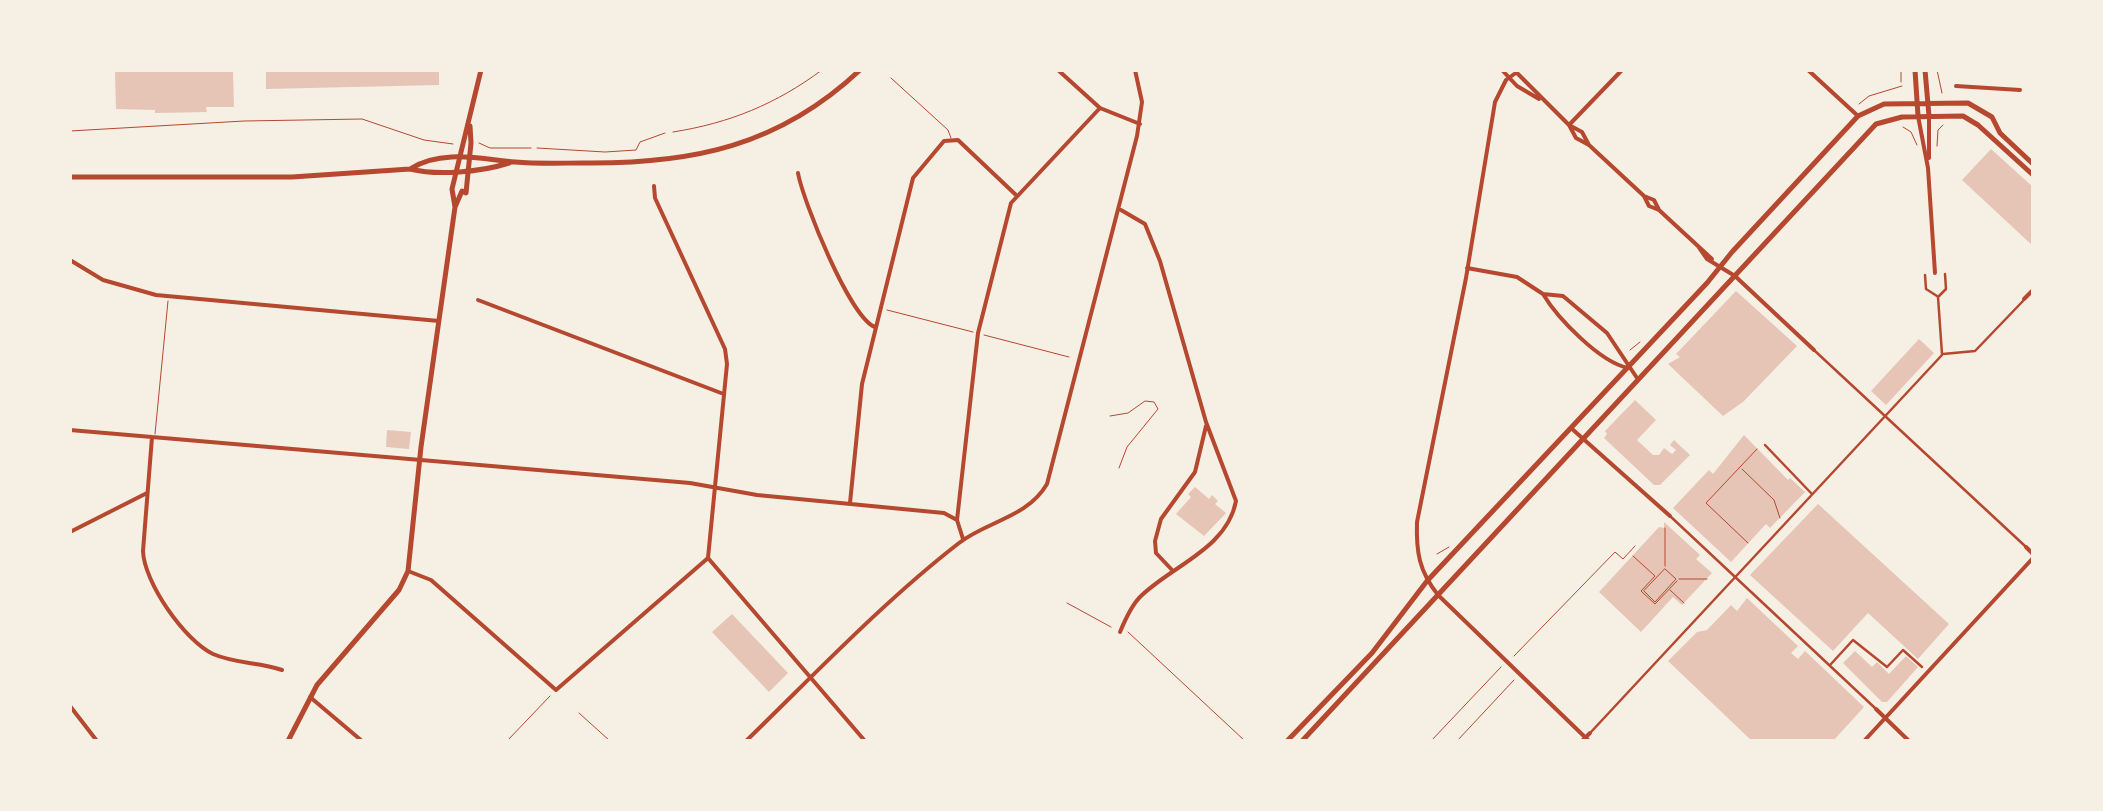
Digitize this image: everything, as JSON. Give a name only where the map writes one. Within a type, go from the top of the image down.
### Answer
[{"type":"main road","points":[[455,207],[452,189],[481,70]]},
{"type":"main road","points":[[410,168],[422,161],[458,158],[494,157],[512,162],[656,161],[726,149],[786,126],[860,70]]},
{"type":"main road","points":[[1915,70],[1918,116]]},
{"type":"main road","points":[[1926,70],[1929,116]]},
{"type":"main road","points":[[1288,741],[1372,653],[1427,581],[1628,368],[1856,114],[1877,106],[1962,102],[1992,116],[2000,134],[2033,164]]},
{"type":"main road","points":[[1302,741],[1876,124],[1918,116],[1971,119],[2033,175]]},
{"type":"main road","points":[[288,741],[310,697],[346,649],[400,590],[408,571],[419,460],[455,207],[462,192],[466,193],[469,123]]},
{"type":"main road","points":[[70,178],[292,177],[410,168],[423,172],[494,168],[512,162]]},
{"type":"street","points":[[1058,70],[1100,108],[1140,124]]},
{"type":"street","points":[[746,741],[963,539],[1015,514],[1040,496],[1051,471],[1140,124],[1142,102],[1135,70]]},
{"type":"street","points":[[1502,70],[1543,101]]},
{"type":"street","points":[[1569,126],[1622,70]]},
{"type":"street","points":[[1808,70],[1856,114]]},
{"type":"street","points":[[1864,741],[2033,556],[2026,547],[1883,417],[1735,276],[1706,259],[1698,246],[1649,206],[1644,196],[1589,145],[1582,132],[1569,126],[1516,71],[1495,102],[1417,522],[1416,552],[1427,581],[1438,595],[1587,738],[1883,417],[1942,354],[1976,352],[2033,290]]},
{"type":"street","points":[[1956,86],[2020,90]]},
{"type":"street","points":[[963,539],[956,520],[978,333],[1011,203],[1100,108]]},
{"type":"street","points":[[1918,116],[1928,168]]},
{"type":"street","points":[[1929,116],[1928,168],[1936,272]]},
{"type":"street","points":[[850,505],[862,384],[913,178],[944,141],[951,138],[958,140],[1016,196]]},
{"type":"street","points":[[798,173],[802,195],[851,302],[867,324],[875,328]]},
{"type":"street","points":[[408,571],[431,580],[556,690],[708,558],[727,364],[725,349],[654,198],[654,186]]},
{"type":"street","points":[[1119,210],[1145,224],[1160,261],[1206,422],[1231,480],[1236,507],[1204,549],[1138,598],[1124,632]]},
{"type":"street","points":[[70,260],[102,280],[168,296],[439,320]]},
{"type":"street","points":[[1467,268],[1517,278],[1543,294],[1563,320],[1612,364],[1628,368],[1638,378]]},
{"type":"street","points":[[1942,354],[1938,297],[1946,289],[1945,274]]},
{"type":"street","points":[[1926,275],[1926,290],[1938,297]]},
{"type":"street","points":[[1543,294],[1563,296],[1607,332],[1628,360],[1628,368]]},
{"type":"street","points":[[478,300],[722,394]]},
{"type":"street","points":[[1174,572],[1156,553],[1155,541],[1161,519],[1195,472],[1206,422]]},
{"type":"street","points":[[1571,428],[1909,741]]},
{"type":"street","points":[[70,430],[690,482],[850,505],[944,513],[956,520]]},
{"type":"street","points":[[154,437],[144,566],[154,588],[186,632],[209,652],[243,664],[262,662],[282,670]]},
{"type":"street","points":[[1765,445],[1812,494]]},
{"type":"street","points":[[70,532],[147,494]]},
{"type":"street","points":[[708,558],[865,741]]},
{"type":"street","points":[[1830,665],[1854,640],[1888,666],[1903,650],[1922,666]]},
{"type":"street","points":[[310,697],[362,741]]},
{"type":"street","points":[[70,706],[97,741]]},
{"type":"lane","points":[[891,78],[948,130],[951,138]]},
{"type":"lane","points":[[537,148],[636,150],[640,142],[665,133]]},
{"type":"lane","points":[[154,437],[168,296]]},
{"type":"path","points":[[665,133],[714,126],[766,106],[822,70]]},
{"type":"path","points":[[1856,114],[1869,96],[1902,86],[1901,70]]},
{"type":"path","points":[[1937,70],[1941,85]]},
{"type":"path","points":[[70,131],[362,119],[424,140],[462,143]]},
{"type":"path","points":[[1937,144],[1938,130],[1944,124]]},
{"type":"path","points":[[1912,132],[1916,145]]},
{"type":"path","points":[[471,143],[490,148],[537,148]]},
{"type":"path","points":[[880,308],[1080,360]]},
{"type":"path","points":[[1621,354],[1646,339]]},
{"type":"path","points":[[1110,416],[1128,413],[1145,401],[1154,402],[1158,409],[1133,438],[1119,468]]},
{"type":"path","points":[[1748,543],[1706,503],[1757,448]]},
{"type":"path","points":[[1740,467],[1774,500],[1780,518]]},
{"type":"path","points":[[1665,528],[1665,569],[1644,591],[1655,602],[1676,580],[1706,579]]},
{"type":"path","points":[[1437,554],[1450,546]]},
{"type":"path","points":[[1514,656],[1615,552],[1623,559],[1634,546]]},
{"type":"path","points":[[1633,556],[1655,576],[1641,591],[1654,604],[1676,580]]},
{"type":"path","points":[[1665,569],[1676,580]]},
{"type":"path","points":[[1668,588],[1684,603]]},
{"type":"path","points":[[1067,602],[1114,628]]},
{"type":"path","points":[[1124,632],[1245,741]]},
{"type":"path","points":[[1431,741],[1500,667]]},
{"type":"path","points":[[1457,741],[1514,680]]},
{"type":"path","points":[[508,741],[556,690]]},
{"type":"path","points":[[580,713],[610,741]]},
{"type":"building","points":[[233,70],[234,107],[155,113],[116,109],[115,71]]},
{"type":"building","points":[[439,70],[439,85],[266,89],[266,72]]},
{"type":"building","points":[[1991,149],[2033,187],[2033,246],[1962,180]]},
{"type":"building","points":[[1736,291],[1797,346],[1743,402],[1723,416],[1668,364],[1680,357],[1676,354]]},
{"type":"building","points":[[1919,339],[1934,353],[1886,405],[1871,391]]},
{"type":"building","points":[[1635,400],[1656,420],[1637,440],[1653,455],[1659,455],[1664,448],[1672,454],[1676,450],[1670,445],[1674,440],[1690,455],[1660,485],[1654,485],[1604,438],[1605,431]]},
{"type":"building","points":[[387,430],[411,432],[409,449],[386,447]]},
{"type":"building","points":[[1744,435],[1805,492],[1770,528],[1766,524],[1731,562],[1673,508],[1709,470],[1713,474]]},
{"type":"building","points":[[1195,487],[1209,499],[1212,495],[1218,501],[1215,504],[1226,513],[1204,536],[1176,514]]},
{"type":"building","points":[[1818,504],[1949,624],[1918,659],[1868,613],[1833,651],[1750,575]]},
{"type":"building","points":[[1664,522],[1700,555],[1696,559],[1712,573],[1682,605],[1673,597],[1641,632],[1599,592],[1659,527],[1664,528]]},
{"type":"building","points":[[1747,598],[1798,646],[1791,653],[1798,659],[1805,651],[1864,707],[1833,741],[1752,741],[1668,661],[1697,632],[1707,630],[1731,605],[1737,611]]},
{"type":"building","points":[[732,614],[788,673],[769,692],[712,632]]},
{"type":"building","points":[[1855,651],[1872,667],[1877,662],[1889,674],[1906,656],[1918,667],[1887,702],[1882,702],[1843,663]]}]
